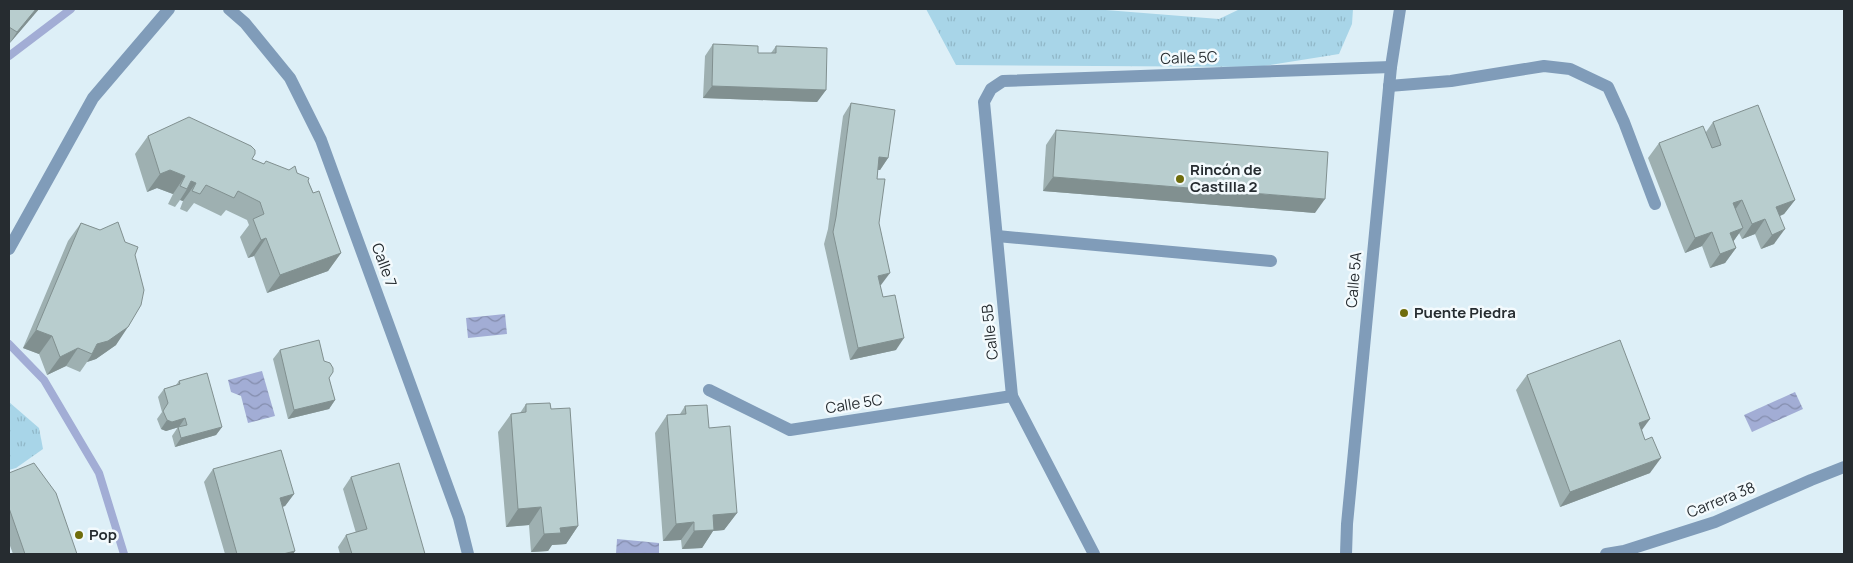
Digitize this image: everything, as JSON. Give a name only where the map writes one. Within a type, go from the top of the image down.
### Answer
[{"type":"street","points":[[9,249],[18,236],[93,98],[169,9]]},
{"type":"street","name":"Calle 7","points":[[229,9],[245,22],[290,78],[321,140],[459,518],[468,554]]},
{"type":"street","name":"Calle 5A","points":[[1346,554],[1347,524],[1389,86],[1400,9]]},
{"type":"street","points":[[1389,86],[1451,81],[1544,66],[1570,69],[1608,87],[1624,122],[1655,204]]},
{"type":"street","name":"Calle 5C","points":[[992,89],[1002,81],[1391,67]]},
{"type":"street","name":"Calle 5B","points":[[992,89],[984,102],[1012,396],[1094,554]]},
{"type":"street","points":[[997,236],[1271,261]]},
{"type":"street","name":"Calle 5C","points":[[709,390],[790,430],[1012,396]]},
{"type":"street","name":"Carrera 38","points":[[1606,554],[1624,551],[1715,522],[1844,467]]},
{"type":"green space","points":[[926,9],[1093,9],[1219,19],[1240,9],[1353,9],[1352,24],[1339,54],[1258,67],[956,65]]},
{"type":"green space","points":[[9,402],[39,428],[43,449],[16,468],[9,470]]},
{"type":"water","points":[[505,314],[507,334],[468,338],[466,318]]},
{"type":"water","points":[[262,371],[275,416],[248,423],[241,396],[231,392],[228,380]]},
{"type":"water","points":[[1795,392],[1803,409],[1752,432],[1744,415]]},
{"type":"water","points":[[617,539],[659,543],[659,554],[616,554]]},
{"type":"building","points":[[9,9],[36,9],[17,32],[9,27]]},
{"type":"building","points":[[713,44],[758,46],[758,53],[776,53],[776,46],[827,48],[826,90],[712,86]]},
{"type":"building","points":[[851,103],[895,110],[888,158],[879,157],[877,179],[885,179],[879,223],[890,273],[878,276],[883,297],[895,295],[904,338],[858,348],[833,232]]},
{"type":"building","points":[[1758,105],[1795,200],[1776,207],[1785,229],[1772,235],[1765,219],[1752,224],[1742,200],[1733,203],[1743,228],[1730,233],[1736,248],[1720,254],[1712,232],[1695,238],[1659,143],[1703,126],[1712,148],[1721,145],[1713,122]]},
{"type":"building","points":[[189,117],[251,146],[255,150],[252,159],[264,164],[266,161],[289,170],[295,166],[297,173],[309,178],[308,181],[313,193],[319,191],[341,253],[280,275],[266,238],[261,240],[253,219],[264,214],[260,202],[238,191],[234,198],[206,185],[200,194],[192,191],[196,183],[191,181],[187,189],[180,186],[185,176],[170,170],[160,174],[148,136]]},
{"type":"building","name":"Rincón de Castilla 2","points":[[1056,130],[1328,152],[1325,199],[1053,177]]},
{"type":"building","points":[[118,222],[125,242],[138,247],[135,255],[144,290],[141,305],[128,327],[108,341],[97,344],[92,354],[78,348],[60,357],[52,336],[36,330],[81,223],[100,230]]},
{"type":"building","points":[[319,340],[324,361],[330,363],[333,368],[329,378],[335,400],[294,410],[280,350]]},
{"type":"building","points":[[1620,340],[1650,419],[1639,423],[1645,440],[1652,437],[1661,458],[1570,492],[1527,375]]},
{"type":"building","points":[[207,373],[222,427],[181,438],[178,427],[187,425],[185,418],[172,422],[167,420],[163,411],[168,403],[164,389],[180,384],[179,381]]},
{"type":"building","points":[[550,403],[551,409],[570,408],[578,526],[560,528],[561,533],[544,534],[541,507],[518,509],[511,414],[526,412],[526,404]]},
{"type":"building","points":[[707,405],[709,428],[730,426],[737,513],[713,515],[714,530],[694,531],[694,522],[676,524],[667,415],[686,414],[685,406]]},
{"type":"building","points":[[281,450],[294,494],[280,498],[295,551],[283,554],[237,554],[213,469]]},
{"type":"building","points":[[34,463],[56,493],[77,554],[25,554],[9,508],[9,473]]},
{"type":"building","points":[[399,463],[425,554],[352,554],[346,535],[367,529],[351,477]]},
{"type":"waterway","points":[[9,56],[71,9]]},
{"type":"waterway","points":[[9,344],[44,380],[99,473],[124,554]]},
{"type":"place","name":"Rincón de Castilla 2","points":[[1180,179]]},
{"type":"place","name":"Puente Piedra","points":[[1404,313]]},
{"type":"place","name":"Pop","points":[[79,535]]}]
